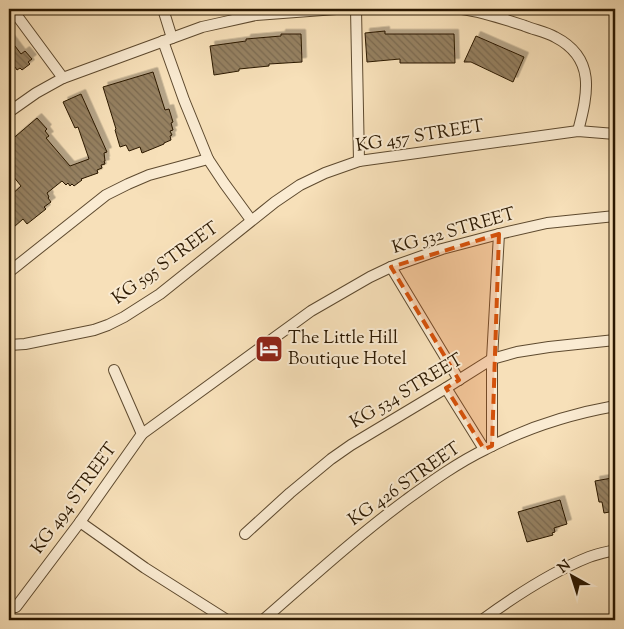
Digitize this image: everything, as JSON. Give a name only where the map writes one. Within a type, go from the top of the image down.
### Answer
[{"type":"street","points":[[12,9],[63,78]]},
{"type":"street","points":[[164,9],[168,39],[184,100],[208,159],[251,220]]},
{"type":"street","points":[[9,112],[36,93],[63,78],[202,27],[256,15],[336,9]]},
{"type":"street","points":[[356,9],[359,161]]},
{"type":"street","points":[[462,9],[480,12],[553,36],[575,51],[584,66],[586,83],[584,109],[578,131]]},
{"type":"street","name":"KG 457 STREET","points":[[251,220],[300,185],[359,161],[578,131],[615,134]]},
{"type":"street","points":[[9,272],[106,195],[149,176],[208,159]]},
{"type":"street","name":"KG 532 STREET","points":[[142,434],[311,311],[391,267],[442,249],[547,223],[615,216]]},
{"type":"street","name":"KG 595 STREET","points":[[9,345],[25,344],[94,330],[124,317],[160,294],[251,220]]},
{"type":"street","points":[[488,448],[499,234]]},
{"type":"street","points":[[391,267],[459,380]]},
{"type":"street","name":"KG 534 STREET","points":[[245,534],[331,459],[492,359],[549,346],[615,340]]},
{"type":"street","points":[[114,370],[142,434]]},
{"type":"street","points":[[446,388],[488,448]]},
{"type":"street","name":"KG 426 STREET","points":[[263,620],[350,544],[434,480],[488,448],[533,428],[588,411],[615,406]]},
{"type":"street","name":"KG 494 STREET","points":[[16,607],[80,522],[142,434]]},
{"type":"street","points":[[80,522],[145,568],[227,620]]},
{"type":"street","points":[[482,620],[564,568],[591,556],[615,550]]},
{"type":"highlighted area","points":[[499,234],[492,446],[484,449],[446,388],[459,380],[391,267]]},
{"type":"building","points":[[385,31],[385,34],[454,34],[455,63],[400,63],[400,59],[367,62],[365,33]]},
{"type":"building","points":[[281,34],[301,34],[302,62],[269,64],[269,66],[239,69],[239,71],[214,75],[210,46],[246,41],[246,39],[281,36]]},
{"type":"building","points":[[476,36],[524,57],[513,82],[471,62],[464,62]]},
{"type":"building","points":[[9,38],[21,54],[25,51],[32,59],[28,62],[30,64],[22,70],[20,68],[17,70],[9,62]]},
{"type":"building","points":[[153,72],[165,110],[169,109],[173,122],[171,123],[173,130],[170,131],[172,135],[170,136],[171,140],[142,153],[140,147],[129,151],[126,145],[120,147],[103,87]]},
{"type":"building","points":[[81,94],[107,152],[104,153],[105,164],[101,165],[102,168],[97,170],[98,173],[81,179],[74,186],[72,184],[70,186],[68,183],[66,185],[62,181],[47,193],[51,202],[44,207],[46,209],[27,224],[23,219],[14,227],[9,220],[9,197],[21,186],[9,171],[9,142],[37,118],[47,129],[45,131],[49,136],[46,138],[70,166],[89,159],[78,127],[75,128],[63,102]]},
{"type":"building","points":[[612,478],[613,483],[615,482],[615,511],[604,513],[602,502],[599,502],[595,481]]},
{"type":"building","points":[[560,500],[567,524],[554,528],[555,532],[552,533],[553,535],[527,542],[518,512]]},
{"type":"place","name":"The Little Hill Boutique Hotel","points":[[269,349]]}]
